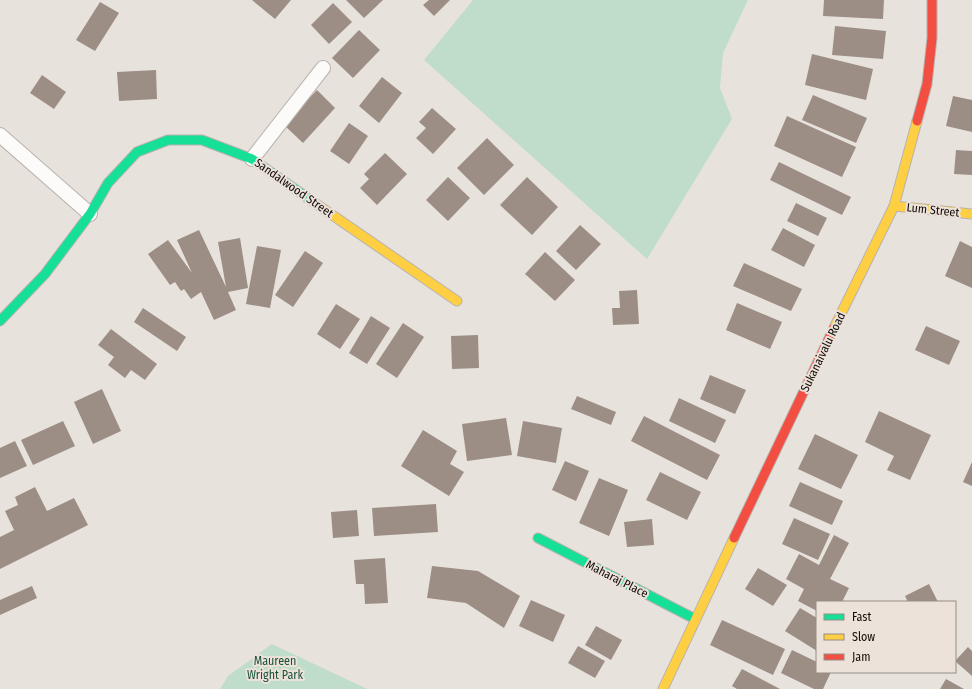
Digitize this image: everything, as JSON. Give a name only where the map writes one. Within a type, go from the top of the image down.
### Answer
[{"type":"street","name":"Sukanaivalu Road","points":[[663,689],[812,374],[894,206],[927,84],[932,38],[932,0]]},
{"type":"street","points":[[252,159],[323,68]]},
{"type":"street","points":[[0,135],[90,214]]},
{"type":"street","name":"Sandalwood Street","points":[[0,321],[45,274],[90,214],[108,183],[137,152],[168,140],[202,140],[252,159],[457,301]]},
{"type":"street","name":"Lum Street","points":[[894,206],[972,214]]},
{"type":"street","name":"Maharaj Place","points":[[538,538],[695,619]]},
{"type":"green space","points":[[473,0],[748,0],[723,53],[720,88],[732,119],[647,259],[424,60]]},
{"type":"green space","name":"Maureen Wright Park","points":[[272,644],[367,689],[220,689],[228,676]]},
{"type":"building","points":[[252,0],[291,0],[275,19]]},
{"type":"building","points":[[346,0],[383,0],[364,18]]},
{"type":"building","points":[[429,0],[450,0],[434,16],[423,5]]},
{"type":"building","points":[[824,0],[884,0],[883,19],[823,16]]},
{"type":"building","points":[[100,2],[119,13],[95,51],[76,40]]},
{"type":"building","points":[[333,3],[352,22],[329,44],[311,25]]},
{"type":"building","points":[[835,26],[886,31],[883,59],[832,55]]},
{"type":"building","points":[[359,30],[380,50],[353,78],[332,58]]},
{"type":"building","points":[[812,54],[873,69],[866,100],[805,85]]},
{"type":"building","points":[[156,70],[157,99],[119,101],[117,72]]},
{"type":"building","points":[[42,75],[66,92],[54,109],[30,93]]},
{"type":"building","points":[[382,77],[402,93],[379,123],[359,106]]},
{"type":"building","points":[[317,90],[335,108],[303,143],[284,125]]},
{"type":"building","points":[[813,95],[867,118],[856,143],[802,120]]},
{"type":"building","points":[[953,96],[972,100],[972,132],[946,126]]},
{"type":"building","points":[[432,108],[456,129],[433,154],[416,138],[426,128],[419,122]]},
{"type":"building","points":[[787,116],[856,147],[842,177],[774,146]]},
{"type":"building","points":[[349,123],[368,136],[349,164],[330,151]]},
{"type":"building","points":[[487,138],[514,165],[484,195],[457,168]]},
{"type":"building","points":[[956,150],[972,151],[972,175],[954,174]]},
{"type":"building","points":[[385,153],[407,174],[377,205],[360,188],[369,179],[364,174]]},
{"type":"building","points":[[779,162],[851,197],[842,215],[770,180]]},
{"type":"building","points":[[448,177],[470,198],[448,221],[426,200]]},
{"type":"building","points":[[527,177],[558,207],[532,235],[500,205]]},
{"type":"building","points":[[796,203],[827,218],[818,236],[787,221]]},
{"type":"building","points":[[580,225],[601,244],[576,270],[556,251]]},
{"type":"building","points":[[783,228],[815,245],[804,267],[771,250]]},
{"type":"building","points":[[199,230],[226,287],[218,242],[240,238],[248,288],[228,292],[236,310],[214,320],[201,292],[191,299],[184,289],[181,291],[175,282],[170,285],[148,254],[168,240],[192,273],[177,240]]},
{"type":"building","points":[[960,241],[972,247],[972,288],[945,276]]},
{"type":"building","points":[[257,246],[281,250],[270,308],[246,304]]},
{"type":"building","points":[[305,251],[323,263],[293,307],[275,295]]},
{"type":"building","points":[[545,252],[575,280],[555,301],[525,274]]},
{"type":"building","points":[[744,263],[802,289],[791,311],[733,286]]},
{"type":"building","points":[[637,290],[639,324],[613,325],[612,308],[620,308],[619,291]]},
{"type":"building","points":[[737,303],[782,322],[770,349],[726,330]]},
{"type":"building","points":[[336,304],[360,319],[340,349],[317,334]]},
{"type":"building","points":[[143,308],[186,337],[177,351],[134,322]]},
{"type":"building","points":[[371,316],[390,328],[367,364],[349,353]]},
{"type":"building","points":[[403,323],[424,337],[397,378],[376,364]]},
{"type":"building","points":[[926,326],[960,341],[949,365],[915,350]]},
{"type":"building","points":[[111,329],[157,364],[145,380],[131,370],[125,378],[108,365],[114,357],[98,345]]},
{"type":"building","points":[[478,335],[479,368],[452,369],[451,336]]},
{"type":"building","points":[[710,375],[746,390],[735,414],[700,399]]},
{"type":"building","points":[[102,389],[121,431],[93,444],[74,402]]},
{"type":"building","points":[[577,396],[616,412],[611,425],[571,409]]},
{"type":"building","points":[[679,398],[726,420],[715,443],[669,421]]},
{"type":"building","points":[[879,411],[931,435],[910,480],[887,470],[894,456],[865,442]]},
{"type":"building","points":[[644,416],[720,455],[707,480],[631,441]]},
{"type":"building","points":[[506,418],[512,455],[467,461],[462,424]]},
{"type":"building","points":[[63,421],[75,446],[33,465],[21,440]]},
{"type":"building","points":[[523,421],[562,428],[556,463],[517,456]]},
{"type":"building","points":[[423,430],[457,451],[450,464],[464,472],[449,496],[401,466]]},
{"type":"building","points":[[815,434],[858,455],[841,489],[798,469]]},
{"type":"building","points":[[15,441],[27,466],[0,478],[0,448]]},
{"type":"building","points":[[565,461],[589,471],[576,501],[552,490]]},
{"type":"building","points":[[972,462],[972,486],[963,482]]},
{"type":"building","points":[[660,472],[701,492],[687,520],[646,500]]},
{"type":"building","points":[[599,478],[628,490],[609,536],[579,523]]},
{"type":"building","points":[[800,482],[843,501],[832,525],[789,506]]},
{"type":"building","points":[[35,487],[47,511],[74,498],[88,525],[0,569],[0,537],[14,530],[5,511],[18,505],[15,497]]},
{"type":"building","points":[[436,504],[438,532],[374,536],[372,508]]},
{"type":"building","points":[[357,510],[359,536],[333,538],[331,512]]},
{"type":"building","points":[[794,518],[830,534],[818,560],[782,544]]},
{"type":"building","points":[[652,519],[654,545],[627,547],[624,522]]},
{"type":"building","points":[[834,535],[849,543],[830,579],[849,588],[842,601],[816,601],[816,610],[798,601],[804,589],[786,579],[799,554],[819,565]]},
{"type":"building","points":[[385,558],[388,603],[365,604],[364,584],[356,584],[354,560]]},
{"type":"building","points":[[432,566],[478,571],[520,596],[504,628],[466,603],[427,598]]},
{"type":"building","points":[[758,568],[787,585],[773,606],[745,589]]},
{"type":"building","points":[[929,584],[938,601],[908,601],[905,596]]},
{"type":"building","points":[[32,586],[37,598],[0,615],[0,600]]},
{"type":"building","points":[[531,600],[565,615],[553,642],[519,626]]},
{"type":"building","points":[[800,608],[816,617],[816,650],[785,631]]},
{"type":"building","points":[[722,620],[785,649],[773,675],[710,645]]},
{"type":"building","points":[[596,626],[622,640],[611,660],[585,645]]},
{"type":"building","points":[[578,646],[605,661],[595,678],[568,663]]},
{"type":"building","points":[[968,647],[972,651],[972,676],[956,662],[956,660]]},
{"type":"building","points":[[792,650],[816,662],[816,673],[831,673],[823,689],[814,689],[781,673]]},
{"type":"building","points":[[742,669],[780,689],[737,689],[732,686]]},
{"type":"building","points":[[946,679],[964,689],[940,689]]},
{"type":"traffic: fast","points":[[0,321],[45,274],[90,214],[108,183],[137,152],[168,140],[202,140],[252,159],[312,201]]},
{"type":"traffic: fast","points":[[538,538],[695,619]]},
{"type":"traffic: slow","points":[[834,328],[894,206],[917,121]]},
{"type":"traffic: slow","points":[[312,201],[457,301]]},
{"type":"traffic: slow","points":[[894,206],[972,214]]},
{"type":"traffic: slow","points":[[663,689],[734,538]]},
{"type":"traffic: jam","points":[[917,121],[927,84],[932,38],[932,0]]},
{"type":"traffic: jam","points":[[734,538],[834,328]]}]
